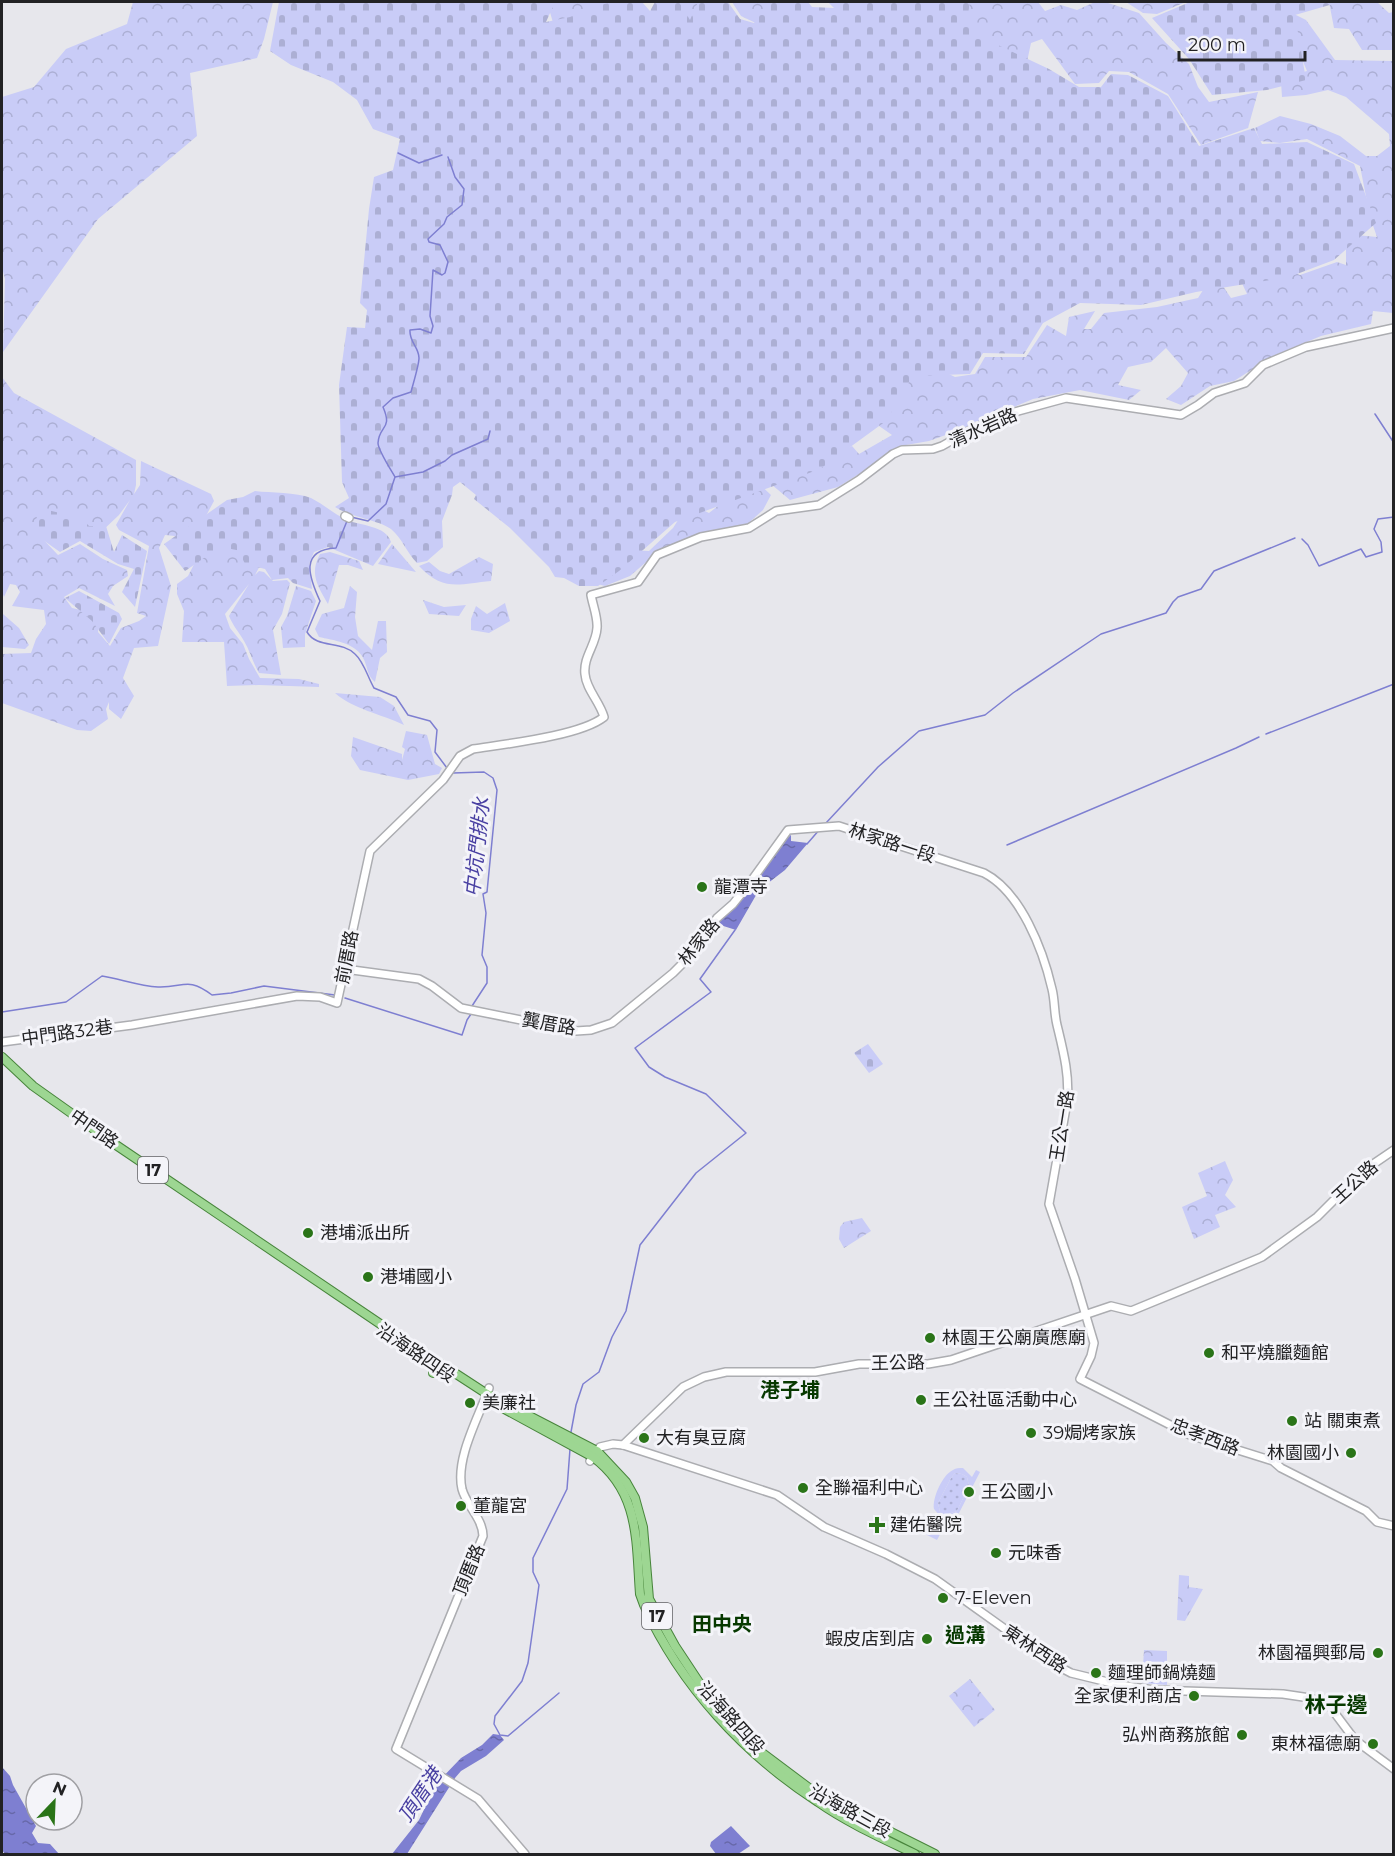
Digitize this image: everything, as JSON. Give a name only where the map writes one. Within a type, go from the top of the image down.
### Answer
[{"type":"main road","name":"中門路","points":[[2,1057],[20,1076],[59,1105],[309,1278]]},
{"type":"main road","name":"中門路","points":[[2,1065],[47,1103],[309,1278]]},
{"type":"main road","name":"沿海路四段","points":[[309,1278],[435,1370],[487,1394]]},
{"type":"main road","name":"沿海路四段","points":[[309,1278],[487,1394],[594,1456],[626,1482],[635,1498],[643,1527],[647,1594],[654,1610],[710,1699],[767,1761]]},
{"type":"main road","name":"沿海路四段","points":[[594,1456],[612,1474],[627,1497],[634,1521],[634,1552],[640,1594],[650,1617],[692,1686],[704,1701],[753,1754],[767,1761]]},
{"type":"main road","name":"沿海路三段","points":[[767,1761],[845,1822],[915,1854]]},
{"type":"main road","name":"沿海路三段","points":[[767,1761],[821,1797],[935,1854]]},
{"type":"street","name":"清水岩路","points":[[604,717],[586,681],[585,674],[586,658],[597,628],[591,595],[638,582],[657,555],[701,537],[749,528],[776,511],[819,505],[859,480],[893,454],[902,450],[933,449],[942,446],[974,428],[1011,413],[1066,398],[1181,415],[1214,393],[1245,383],[1263,365],[1305,347],[1394,328]]},
{"type":"street","name":"前厝路","points":[[132,1025],[297,996],[320,997],[337,1003],[370,851],[418,806],[460,756],[473,749],[559,734],[598,722],[604,717]]},
{"type":"street","name":"林家路一段","points":[[788,830],[839,826],[984,873],[993,878]]},
{"type":"street","name":"林家路","points":[[650,993],[685,961],[717,918],[733,904],[749,884],[788,830]]},
{"type":"street","name":"王公一路","points":[[993,878],[1017,904],[1041,952],[1052,989],[1056,1023],[1069,1086],[1049,1204],[1092,1336],[1094,1350],[1080,1379]]},
{"type":"street","name":"龔厝路","points":[[345,969],[423,980],[456,1006],[576,1031],[591,1030],[612,1023],[650,993]]},
{"type":"street","name":"中門路32巷","points":[[2,1042],[132,1025]]},
{"type":"street","name":"王公路","points":[[623,1445],[683,1387],[704,1377],[726,1372],[815,1372],[859,1364],[928,1364],[951,1360],[1111,1306],[1131,1311],[1262,1257],[1317,1217],[1363,1171],[1394,1149]]},
{"type":"street","name":"忠孝西路","points":[[1080,1379],[1190,1435],[1274,1461],[1281,1468],[1366,1511],[1377,1522],[1394,1526]]},
{"type":"street","name":"頂厝路","points":[[487,1394],[463,1463],[462,1484],[463,1492],[482,1529],[483,1536],[396,1749],[482,1803],[525,1854]]},
{"type":"street","points":[[594,1456],[600,1447],[613,1444],[623,1445]]},
{"type":"street","name":"東林西路","points":[[623,1445],[777,1495],[824,1527],[935,1579],[1054,1664],[1071,1673],[1102,1682],[1153,1690],[1283,1694],[1310,1698],[1331,1708],[1355,1740],[1394,1769]]},
{"type":"green space","points":[[133,2],[273,2],[257,58],[190,73],[197,136],[98,219],[3,352],[5,279],[2,267],[2,97],[34,87],[66,49],[127,24]]},
{"type":"green space","points":[[279,2],[555,2],[546,22],[617,2],[642,2],[650,11],[655,2],[679,2],[690,20],[698,2],[728,2],[740,19],[754,23],[768,2],[808,2],[812,7],[834,8],[828,2],[970,2],[968,14],[981,37],[1049,69],[1079,87],[1101,87],[1111,74],[1128,75],[1168,96],[1199,146],[1254,128],[1262,144],[1307,142],[1354,164],[1376,223],[1334,260],[1289,277],[1196,292],[1141,305],[1080,303],[1043,323],[1024,354],[983,353],[970,374],[913,376],[886,421],[820,469],[675,522],[619,571],[598,586],[579,586],[564,578],[555,577],[549,567],[510,528],[474,499],[476,495],[460,482],[453,487],[442,521],[443,547],[427,561],[417,563],[391,529],[335,507],[349,498],[342,482],[339,385],[347,327],[365,328],[367,310],[360,303],[374,177],[393,170],[400,139],[373,129],[357,100],[333,82],[291,65],[270,51]]},
{"type":"green space","points":[[547,2],[628,2],[554,26]]},
{"type":"green space","points":[[675,2],[700,2],[690,26]]},
{"type":"green space","points":[[732,2],[774,2],[762,26],[741,16]]},
{"type":"green space","points":[[931,2],[1038,2],[1045,11],[1061,5],[1077,10],[1095,2],[1105,2],[1139,13],[1189,64],[1198,87],[1209,102],[1258,92],[1248,128],[1201,145],[1168,94],[1129,72],[1109,71],[1099,83],[1075,84],[1042,39],[1031,43],[1025,71]]},
{"type":"green space","points":[[1126,2],[1186,2],[1157,14],[1143,13]]},
{"type":"green space","points":[[1190,2],[1340,2],[1295,15],[1306,80],[1267,90],[1212,95],[1189,59],[1152,18]]},
{"type":"green space","points":[[1329,2],[1377,2],[1389,13],[1393,12],[1393,50],[1362,50],[1349,29],[1334,28]]},
{"type":"green space","points":[[1290,12],[1306,20],[1335,60],[1393,61],[1393,313],[1373,311],[1371,324],[1321,336],[1273,356],[1234,381],[1210,386],[1181,405],[1166,399],[1181,386],[1188,373],[1166,348],[1151,362],[1128,367],[1118,385],[1141,390],[1129,400],[1080,390],[1033,399],[954,432],[929,441],[906,445],[838,487],[790,500],[758,473],[824,458],[852,446],[859,454],[892,435],[872,421],[902,377],[937,368],[955,377],[975,374],[985,357],[1026,357],[1047,325],[1066,336],[1069,317],[1095,311],[1084,329],[1091,329],[1104,313],[1157,307],[1198,298],[1210,279],[1216,276],[1231,298],[1247,294],[1234,266],[1276,265],[1300,275],[1337,262],[1346,265],[1346,234],[1377,237],[1370,217],[1360,166],[1307,139],[1280,143],[1260,141],[1255,128],[1280,116],[1311,124],[1340,136],[1366,156],[1377,156],[1390,146],[1389,134],[1346,97],[1328,90],[1282,97],[1281,82],[1292,75],[1307,71],[1294,40]]},
{"type":"green space","points":[[2,377],[14,393],[136,460],[134,494],[140,485],[141,461],[211,494],[214,501],[194,538],[165,535],[159,548],[171,586],[158,646],[134,648],[123,678],[134,696],[121,719],[109,709],[109,702],[106,709],[108,719],[91,731],[77,730],[2,703],[2,654],[31,653],[36,639],[46,624],[44,610],[12,606],[20,592],[16,585],[10,584],[4,597],[2,592]],"holes":[[[130,500],[116,525],[119,530],[149,546],[137,613],[146,616],[121,628],[110,646],[98,632],[99,625],[85,611],[72,608],[64,597],[79,588],[115,606],[108,594],[113,586],[128,576],[127,570],[103,559],[80,544],[58,555],[40,536],[100,533],[119,515]]]},
{"type":"green space","points":[[753,478],[771,495],[763,510],[744,527],[660,550],[630,576],[605,586],[575,578],[628,550],[649,551],[673,528],[689,503],[709,513]]},
{"type":"green space","points":[[255,491],[311,498],[347,520],[384,532],[391,542],[373,566],[328,547],[314,552],[309,564],[312,589],[293,583],[288,578],[272,580],[265,569],[245,564],[239,551],[232,549],[210,554],[185,571],[164,544],[227,500],[243,497]]},
{"type":"green space","points":[[39,508],[81,518],[89,526],[106,526],[114,552],[122,535],[147,551],[135,607],[122,592],[134,569],[118,564],[80,541],[60,552],[33,533]]},
{"type":"green space","points":[[209,535],[263,560],[255,575],[259,571],[264,572],[273,581],[287,580],[290,583],[282,614],[273,630],[281,675],[259,673],[229,616],[249,584],[225,614],[230,628],[243,644],[260,678],[299,679],[319,684],[319,687],[227,686],[224,642],[182,642],[184,611],[177,594],[177,584],[188,576]]},
{"type":"green space","points":[[392,544],[416,572],[378,564]]},
{"type":"green space","points":[[330,552],[359,561],[363,570],[348,565],[339,565],[328,604],[316,580],[315,568],[320,554]]},
{"type":"green space","points":[[479,557],[493,564],[491,581],[444,583],[436,580],[419,566],[429,562],[440,571],[449,574]]},
{"type":"green space","points":[[296,586],[311,591],[316,601],[305,634],[305,647],[283,648],[281,627],[287,616]]},
{"type":"green space","points":[[350,586],[357,592],[355,617],[358,636],[372,650],[378,621],[386,621],[387,652],[380,658],[375,682],[370,676],[364,659],[354,648],[319,637],[315,629],[322,614],[344,608]]},
{"type":"green space","points":[[79,591],[119,613],[122,619],[109,644],[92,621],[65,598]]},
{"type":"green space","points":[[423,600],[444,607],[466,605],[459,616],[429,614]]},
{"type":"green space","points":[[505,603],[510,621],[489,633],[471,630],[471,619],[476,606],[487,614]]},
{"type":"green space","points":[[2,611],[19,628],[29,645],[25,649],[2,647]]},
{"type":"green space","points":[[335,693],[380,697],[394,706],[404,725],[359,707]]},
{"type":"green space","points":[[406,731],[427,735],[435,764],[442,768],[439,774],[408,780],[360,770],[351,756],[353,737],[402,754],[402,760]]},
{"type":"green space","points":[[868,1044],[883,1064],[869,1073],[854,1053]]},
{"type":"green space","points":[[1225,1161],[1233,1180],[1225,1195],[1236,1207],[1215,1215],[1220,1227],[1194,1239],[1182,1207],[1207,1196],[1198,1173]]},
{"type":"green space","points":[[862,1218],[871,1231],[844,1248],[839,1239],[840,1227],[844,1222]]},
{"type":"green space","points":[[963,1468],[972,1477],[976,1470],[980,1472],[959,1513],[951,1518],[941,1517],[934,1509],[939,1488],[949,1473]],"holes":[[[955,1473],[967,1477],[969,1486],[957,1511],[945,1515],[940,1512],[938,1503]]]},
{"type":"green space","points":[[955,1473],[967,1477],[969,1486],[957,1511],[945,1515],[940,1512],[938,1503]]},
{"type":"green space","points":[[925,1515],[945,1525],[937,1540],[917,1530]]},
{"type":"green space","points":[[1179,1575],[1189,1576],[1189,1587],[1203,1589],[1185,1621],[1177,1620]]},
{"type":"green space","points":[[1144,1650],[1167,1651],[1167,1685],[1142,1683]]},
{"type":"green space","points":[[970,1679],[995,1710],[974,1727],[949,1696]]},
{"type":"water","points":[[791,835],[791,841],[808,843],[785,870],[759,890],[736,930],[717,924],[749,887],[783,841]]},
{"type":"water","points":[[493,1734],[500,1735],[504,1740],[486,1756],[461,1771],[455,1778],[407,1854],[392,1854],[419,1820],[436,1784],[461,1758],[482,1745]]},
{"type":"water","points":[[2,1767],[10,1776],[24,1805],[24,1832],[33,1832],[38,1843],[50,1844],[59,1854],[5,1854],[2,1850]]},
{"type":"water","points":[[731,1826],[750,1846],[738,1854],[716,1854],[710,1846],[711,1842]]},
{"type":"waterway","name":"中坑門排水","points":[[398,153],[419,163],[442,155]]},
{"type":"waterway","name":"中坑門排水","points":[[351,517],[368,521],[386,504],[395,477],[378,443],[387,420],[383,407],[393,398],[411,392],[419,358],[410,330],[420,329],[431,333],[433,326],[430,316],[433,270],[442,275],[445,273],[448,262],[440,245],[429,242],[428,239],[444,224],[447,217],[462,205],[464,189],[455,177],[448,157]]},
{"type":"waterway","points":[[1375,414],[1394,443]]},
{"type":"waterway","points":[[395,477],[423,472],[452,455],[488,439],[490,431]]},
{"type":"waterway","points":[[1302,539],[1308,545],[1319,566],[1361,549],[1366,557],[1382,552],[1381,542],[1374,529],[1378,519],[1394,517]]},
{"type":"waterway","name":"中坑門排水","points":[[347,521],[336,548],[324,550],[312,559],[310,574],[320,601],[307,632],[317,641],[343,647],[355,654],[361,661],[374,688],[396,697],[408,715],[430,721],[437,730],[435,752],[447,768]]},
{"type":"waterway","points":[[826,823],[878,767],[919,731],[985,715],[1013,693],[1101,634],[1166,613],[1178,597],[1201,589],[1214,571],[1295,538]]},
{"type":"waterway","points":[[1266,734],[1394,684]]},
{"type":"waterway","points":[[1007,845],[1259,737]]},
{"type":"waterway","name":"中坑門排水","points":[[453,773],[484,772],[493,778],[497,790],[487,892],[483,894],[486,913],[482,955],[487,967],[487,983],[472,1006]]},
{"type":"waterway","points":[[807,844],[820,829]]},
{"type":"waterway","points":[[571,1432],[583,1384],[599,1372],[612,1337],[626,1311],[640,1245],[696,1173],[746,1133],[706,1094],[665,1077],[649,1067],[635,1048],[711,992],[700,979],[735,930]]},
{"type":"waterway","name":"中坑門排水","points":[[2,1012],[66,1002],[102,976],[151,986],[191,984],[212,995],[264,986],[335,995]]},
{"type":"waterway","name":"中坑門排水","points":[[345,998],[462,1035],[471,1014]]},
{"type":"waterway","points":[[559,1693],[508,1736],[500,1735],[494,1724],[495,1716],[522,1681],[528,1663],[539,1585],[533,1572],[533,1558],[567,1489],[570,1449]]},
{"type":"place","name":"龍潭寺","points":[[702,887]]},
{"type":"place","name":"港埔派出所","points":[[308,1233]]},
{"type":"place","name":"港埔國小","points":[[368,1277]]},
{"type":"place","name":"林園王公廟廣應廟","points":[[930,1338]]},
{"type":"place","name":"和平燒臘麵館","points":[[1209,1353]]},
{"type":"place","name":"王公社區活動中心","points":[[921,1400]]},
{"type":"place","name":"美廉社","points":[[470,1403]]},
{"type":"place","name":"站 關東煮","points":[[1292,1421]]},
{"type":"place","name":"39焗烤家族","points":[[1031,1433]]},
{"type":"place","name":"大有臭豆腐","points":[[644,1438]]},
{"type":"place","name":"林園國小","points":[[1351,1453]]},
{"type":"place","name":"全聯福利中心","points":[[803,1488]]},
{"type":"place","name":"王公國小","points":[[969,1492]]},
{"type":"place","name":"董龍宮","points":[[461,1506]]},
{"type":"place","name":"建佑醫院","points":[[877,1525]]},
{"type":"place","name":"元味香","points":[[996,1553]]},
{"type":"place","name":"7-Eleven","points":[[943,1598]]},
{"type":"place","name":"蝦皮店到店","points":[[927,1639]]},
{"type":"place","name":"林園福興郵局","points":[[1378,1653]]},
{"type":"place","name":"麵理師鍋燒麵","points":[[1096,1673]]},
{"type":"place","name":"全家便利商店","points":[[1194,1696]]},
{"type":"place","name":"弘州商務旅館","points":[[1242,1735]]},
{"type":"place","name":"東林福德廟","points":[[1373,1744]]},
{"type":"district","name":"港子埔","points":[[790,1390]]},
{"type":"district","name":"田中央","points":[[722,1624]]},
{"type":"district","name":"過溝","points":[[965,1635]]},
{"type":"district","name":"林子邊","points":[[1336,1705]]},
{"type":"water label","name":"頂厝港","points":[[420,1795]]}]
